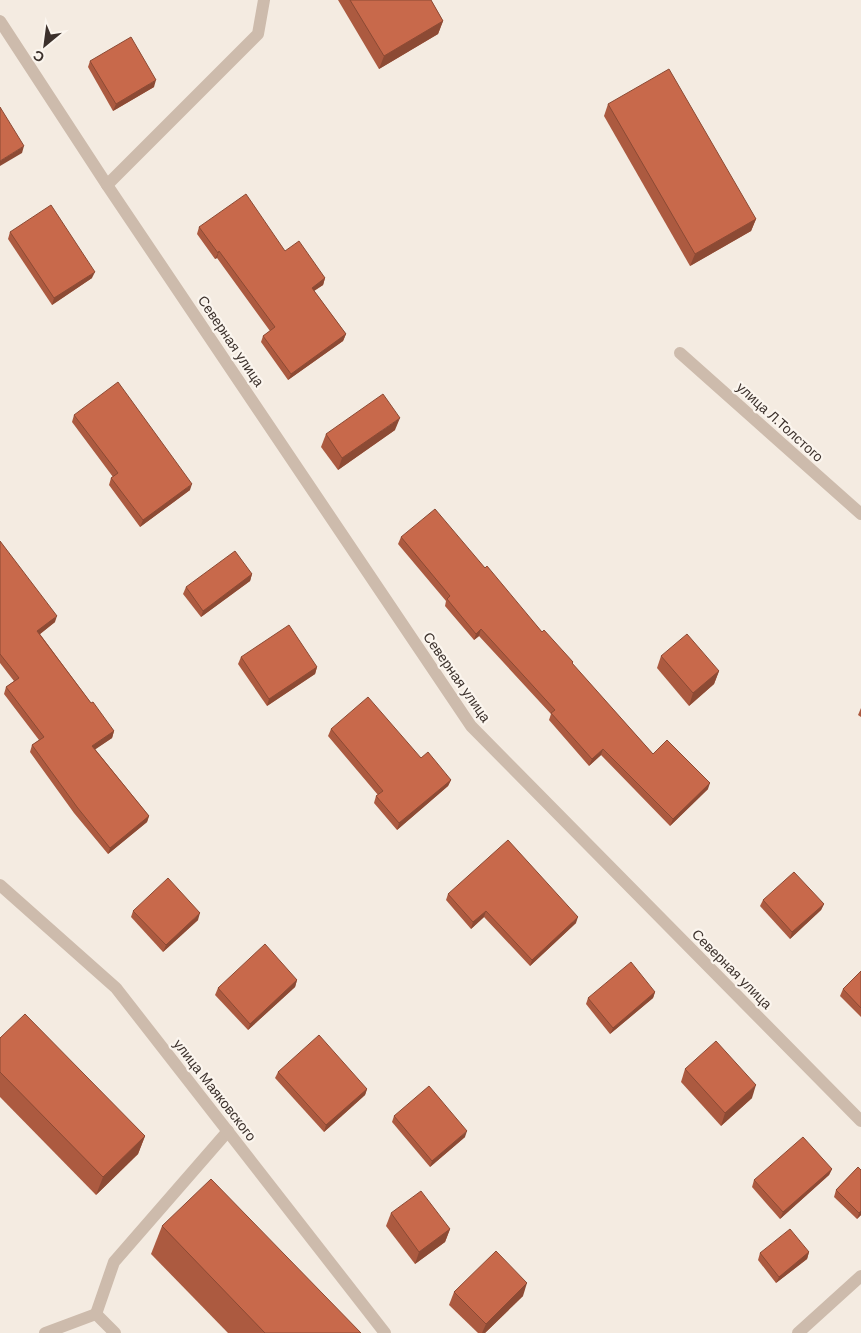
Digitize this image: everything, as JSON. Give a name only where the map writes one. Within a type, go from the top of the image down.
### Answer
[{"type":"street","points":[[107,185],[258,34],[264,0]]},
{"type":"street","name":"Северная улица","points":[[0,21],[107,185],[471,726],[861,1121]]},
{"type":"street","name":"улица Л.Толстого","points":[[680,353],[861,514]]},
{"type":"street","name":"улица Маяковского","points":[[0,885],[116,988],[385,1333]]},
{"type":"street","points":[[96,1314],[114,1262],[228,1131]]},
{"type":"street","points":[[798,1333],[861,1276]]},
{"type":"street","points":[[45,1333],[96,1314]]},
{"type":"street","points":[[96,1314],[115,1333]]},
{"type":"building","points":[[350,0],[431,0],[443,21],[384,56]]},
{"type":"building","points":[[131,37],[156,80],[116,104],[90,61]]},
{"type":"building","points":[[669,69],[756,219],[695,254],[608,104]]},
{"type":"building","points":[[0,107],[24,146],[0,161]]},
{"type":"building","points":[[246,194],[285,251],[299,241],[325,278],[312,288],[346,334],[291,374],[263,336],[275,327],[199,227]]},
{"type":"building","points":[[51,205],[95,272],[54,298],[10,232]]},
{"type":"building","points":[[118,382],[192,484],[143,520],[111,478],[118,473],[74,415]]},
{"type":"building","points":[[383,394],[400,418],[342,458],[326,434]]},
{"type":"building","points":[[435,509],[485,568],[487,566],[542,632],[544,630],[653,754],[667,740],[710,783],[673,819],[603,749],[592,759],[551,713],[555,710],[481,629],[476,634],[447,599],[450,596],[401,537]]},
{"type":"building","points":[[0,541],[57,616],[37,631],[114,731],[92,746],[149,816],[110,848],[77,807],[32,745],[44,737],[6,687],[19,678],[0,654]]},
{"type":"building","points":[[235,551],[252,574],[203,611],[186,587]]},
{"type":"building","points":[[289,625],[317,667],[269,699],[241,657]]},
{"type":"building","points":[[687,634],[719,671],[693,693],[661,656]]},
{"type":"building","points":[[368,697],[421,758],[428,752],[451,780],[399,823],[376,796],[383,791],[331,729]]},
{"type":"building","points":[[508,840],[578,917],[532,960],[486,911],[473,922],[448,894]]},
{"type":"building","points":[[794,872],[824,904],[792,932],[763,900]]},
{"type":"building","points":[[168,878],[200,913],[166,945],[133,911]]},
{"type":"building","points":[[265,944],[297,980],[250,1024],[218,988]]},
{"type":"building","points":[[631,962],[655,992],[613,1028],[588,998]]},
{"type":"building","points":[[861,971],[861,1008],[843,989]]},
{"type":"building","points":[[25,1014],[145,1136],[103,1177],[0,1072],[0,1038]]},
{"type":"building","points":[[319,1035],[367,1089],[326,1125],[278,1072]]},
{"type":"building","points":[[716,1041],[756,1085],[725,1113],[685,1069]]},
{"type":"building","points":[[429,1086],[467,1131],[432,1161],[394,1116]]},
{"type":"building","points":[[803,1137],[832,1169],[783,1212],[754,1180]]},
{"type":"building","points":[[858,1167],[861,1170],[861,1211],[859,1213],[836,1190]]},
{"type":"building","points":[[211,1179],[361,1333],[265,1333],[162,1226]]},
{"type":"building","points":[[421,1191],[450,1229],[419,1252],[391,1213]]},
{"type":"building","points":[[790,1229],[809,1252],[779,1277],[760,1253]]},
{"type":"building","points":[[496,1251],[527,1283],[486,1324],[454,1292]]}]
